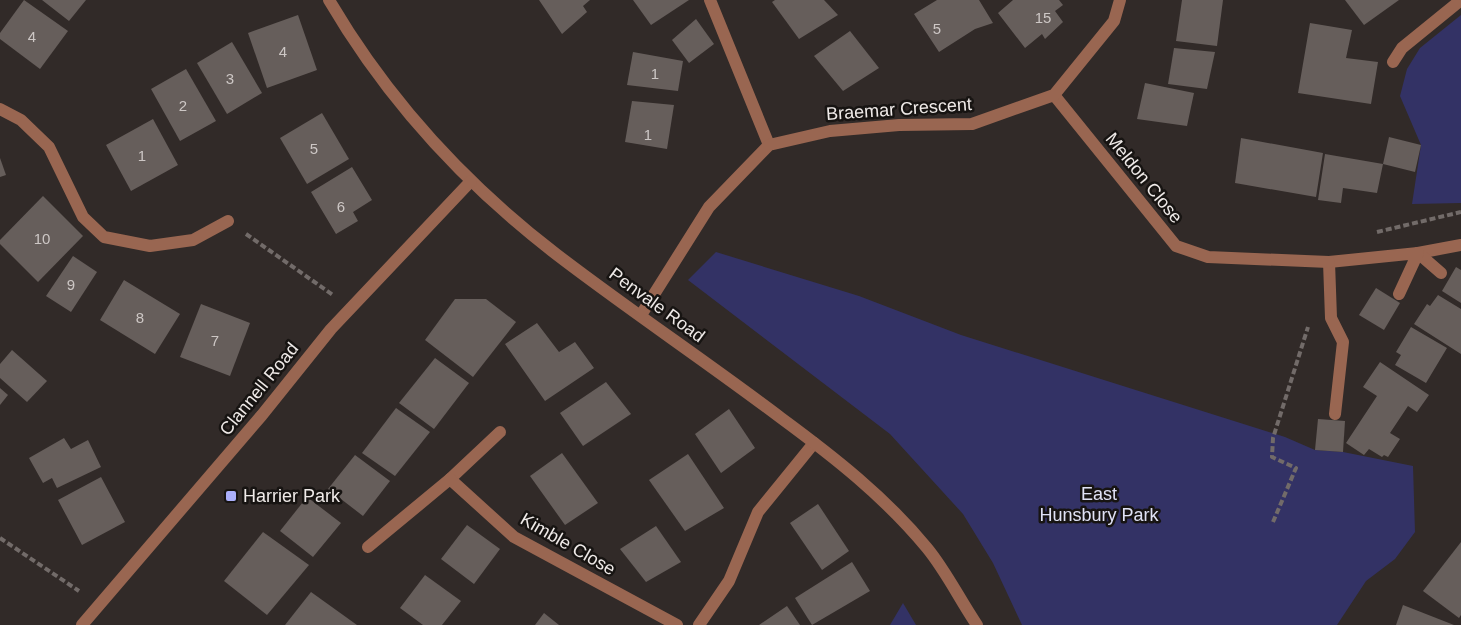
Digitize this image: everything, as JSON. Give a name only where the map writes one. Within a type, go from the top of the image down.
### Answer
[{"type":"street","name":"Penvale Road","points":[[329,0],[351,38],[405,111],[471,180],[555,253],[869,486],[928,549],[976,625]]},
{"type":"street","points":[[641,315],[709,207],[769,145],[710,0]]},
{"type":"street","points":[[1054,95],[1114,21],[1120,0]]},
{"type":"street","points":[[1393,62],[1402,48],[1461,0]]},
{"type":"street","name":"Braemar Crescent","points":[[769,145],[830,131],[899,125],[972,124],[1054,95]]},
{"type":"street","name":"Meldon Close","points":[[1054,95],[1176,246],[1208,257],[1329,262],[1418,253],[1461,245]]},
{"type":"street","points":[[0,110],[21,120],[49,147],[83,217],[104,237],[150,246],[193,240],[228,221]]},
{"type":"street","name":"Clannell Road","points":[[81,625],[351,308],[471,180]]},
{"type":"street","points":[[1399,294],[1418,253],[1441,273]]},
{"type":"street","points":[[1329,262],[1331,318],[1343,342],[1335,414]]},
{"type":"street","points":[[368,547],[450,478],[500,432]]},
{"type":"street","points":[[699,625],[729,581],[758,512],[814,443]]},
{"type":"street","name":"Kimble Close","points":[[450,478],[514,537],[677,625]]},
{"type":"path","points":[[228,221],[351,308]]},
{"type":"path","points":[[1274,522],[1296,468],[1272,457],[1273,438],[1312,317]]},
{"type":"path","points":[[0,538],[60,579]]},
{"type":"green space","points":[[1461,15],[1461,203],[1412,204],[1421,145],[1400,96],[1407,69],[1420,48]]},
{"type":"green space","name":"East Hunsbury Park","points":[[716,252],[859,296],[961,335],[1285,437],[1315,450],[1343,452],[1413,466],[1415,532],[1395,559],[1366,581],[1337,625],[1022,625],[993,563],[963,514],[890,434],[688,280]]},
{"type":"green space","points":[[903,603],[916,625],[890,625]]},
{"type":"building","points":[[24,0],[68,31],[40,69],[0,39],[0,33]]},
{"type":"building","points":[[42,0],[86,0],[69,21]]},
{"type":"building","points":[[539,0],[590,0],[583,6],[587,12],[562,34]]},
{"type":"building","points":[[633,0],[689,0],[651,25]]},
{"type":"building","points":[[775,0],[824,0],[838,15],[799,39],[772,2]]},
{"type":"building","points":[[937,0],[979,0],[993,23],[975,29],[939,52],[914,14]]},
{"type":"building","points":[[1013,0],[1059,0],[1063,5],[1055,11],[1063,22],[1045,39],[1042,34],[1025,48],[998,13]]},
{"type":"building","points":[[1182,0],[1223,0],[1217,46],[1176,41]]},
{"type":"building","points":[[1345,0],[1399,0],[1364,25]]},
{"type":"building","points":[[298,15],[317,70],[267,88],[248,33]]},
{"type":"building","points":[[696,19],[714,44],[689,63],[672,40]]},
{"type":"building","points":[[1310,23],[1352,30],[1346,58],[1378,62],[1371,104],[1298,93]]},
{"type":"building","points":[[850,31],[879,68],[843,91],[814,56]]},
{"type":"building","points":[[232,42],[262,93],[227,114],[197,63]]},
{"type":"building","points":[[1174,48],[1215,52],[1207,89],[1168,84]]},
{"type":"building","points":[[633,52],[683,61],[678,91],[627,85]]},
{"type":"building","points":[[186,69],[216,121],[180,141],[151,89]]},
{"type":"building","points":[[1145,83],[1194,93],[1187,126],[1137,119]]},
{"type":"building","points":[[632,101],[674,105],[667,149],[625,142]]},
{"type":"building","points":[[322,113],[349,159],[307,184],[280,138]]},
{"type":"building","points":[[153,119],[178,165],[131,191],[106,145]]},
{"type":"building","points":[[1389,137],[1421,145],[1415,172],[1383,164]]},
{"type":"building","points":[[1241,138],[1323,153],[1316,197],[1235,183]]},
{"type":"building","points":[[1325,154],[1383,164],[1377,193],[1343,188],[1341,203],[1318,200]]},
{"type":"building","points":[[0,158],[6,175],[0,177]]},
{"type":"building","points":[[352,167],[372,200],[353,212],[358,221],[336,234],[311,192]]},
{"type":"building","points":[[43,196],[83,236],[38,282],[0,244],[0,240]]},
{"type":"building","points":[[73,256],[97,272],[71,312],[46,296]]},
{"type":"building","points":[[1456,267],[1461,270],[1461,303],[1442,291]]},
{"type":"building","points":[[124,280],[180,314],[155,354],[100,320]]},
{"type":"building","points":[[1376,288],[1400,303],[1384,330],[1359,315]]},
{"type":"building","points":[[1438,295],[1461,309],[1461,354],[1414,324],[1427,304],[1430,306]]},
{"type":"building","points":[[455,299],[486,299],[516,322],[473,377],[425,340]]},
{"type":"building","points":[[201,304],[250,323],[230,376],[180,357]]},
{"type":"building","points":[[537,323],[559,352],[575,342],[594,368],[545,401],[505,344]]},
{"type":"building","points":[[1411,327],[1447,348],[1426,383],[1395,365],[1401,355],[1396,352]]},
{"type":"building","points":[[12,350],[47,381],[27,402],[0,378],[0,364]]},
{"type":"building","points":[[435,358],[469,383],[434,429],[399,403]]},
{"type":"building","points":[[1380,362],[1429,395],[1417,412],[1408,406],[1390,433],[1400,439],[1388,457],[1384,455],[1382,457],[1369,449],[1364,455],[1346,443],[1377,396],[1363,387]]},
{"type":"building","points":[[606,382],[631,414],[583,446],[560,413]]},
{"type":"building","points":[[0,388],[8,395],[0,405]]},
{"type":"building","points":[[396,408],[430,432],[395,476],[362,453]]},
{"type":"building","points":[[729,409],[755,448],[721,473],[695,434]]},
{"type":"building","points":[[1318,419],[1345,421],[1343,452],[1315,450]]},
{"type":"building","points":[[64,438],[71,449],[88,440],[101,467],[57,488],[52,478],[43,483],[29,458]]},
{"type":"building","points":[[562,453],[598,503],[565,525],[530,476]]},
{"type":"building","points":[[688,454],[724,508],[685,531],[649,480]]},
{"type":"building","points":[[355,455],[390,481],[363,516],[328,489]]},
{"type":"building","points":[[101,477],[125,522],[82,545],[58,500]]},
{"type":"building","points":[[307,497],[341,523],[313,557],[280,531]]},
{"type":"building","points":[[818,504],[849,551],[822,570],[790,523]]},
{"type":"building","points":[[467,525],[500,549],[474,584],[441,559]]},
{"type":"building","points":[[656,526],[681,562],[646,582],[620,549]]},
{"type":"building","points":[[263,532],[309,565],[267,615],[224,581]]},
{"type":"building","points":[[1461,542],[1461,615],[1459,618],[1423,591]]},
{"type":"building","points":[[852,562],[870,591],[812,625],[795,598]]},
{"type":"building","points":[[425,575],[461,601],[442,625],[423,625],[400,608]]},
{"type":"building","points":[[311,592],[357,625],[285,625]]},
{"type":"building","points":[[1403,605],[1454,625],[1396,625]]},
{"type":"building","points":[[787,606],[800,625],[759,625]]},
{"type":"building","points":[[544,613],[559,625],[535,625]]},
{"type":"place","name":"Harrier Park","points":[[231,496]]}]
